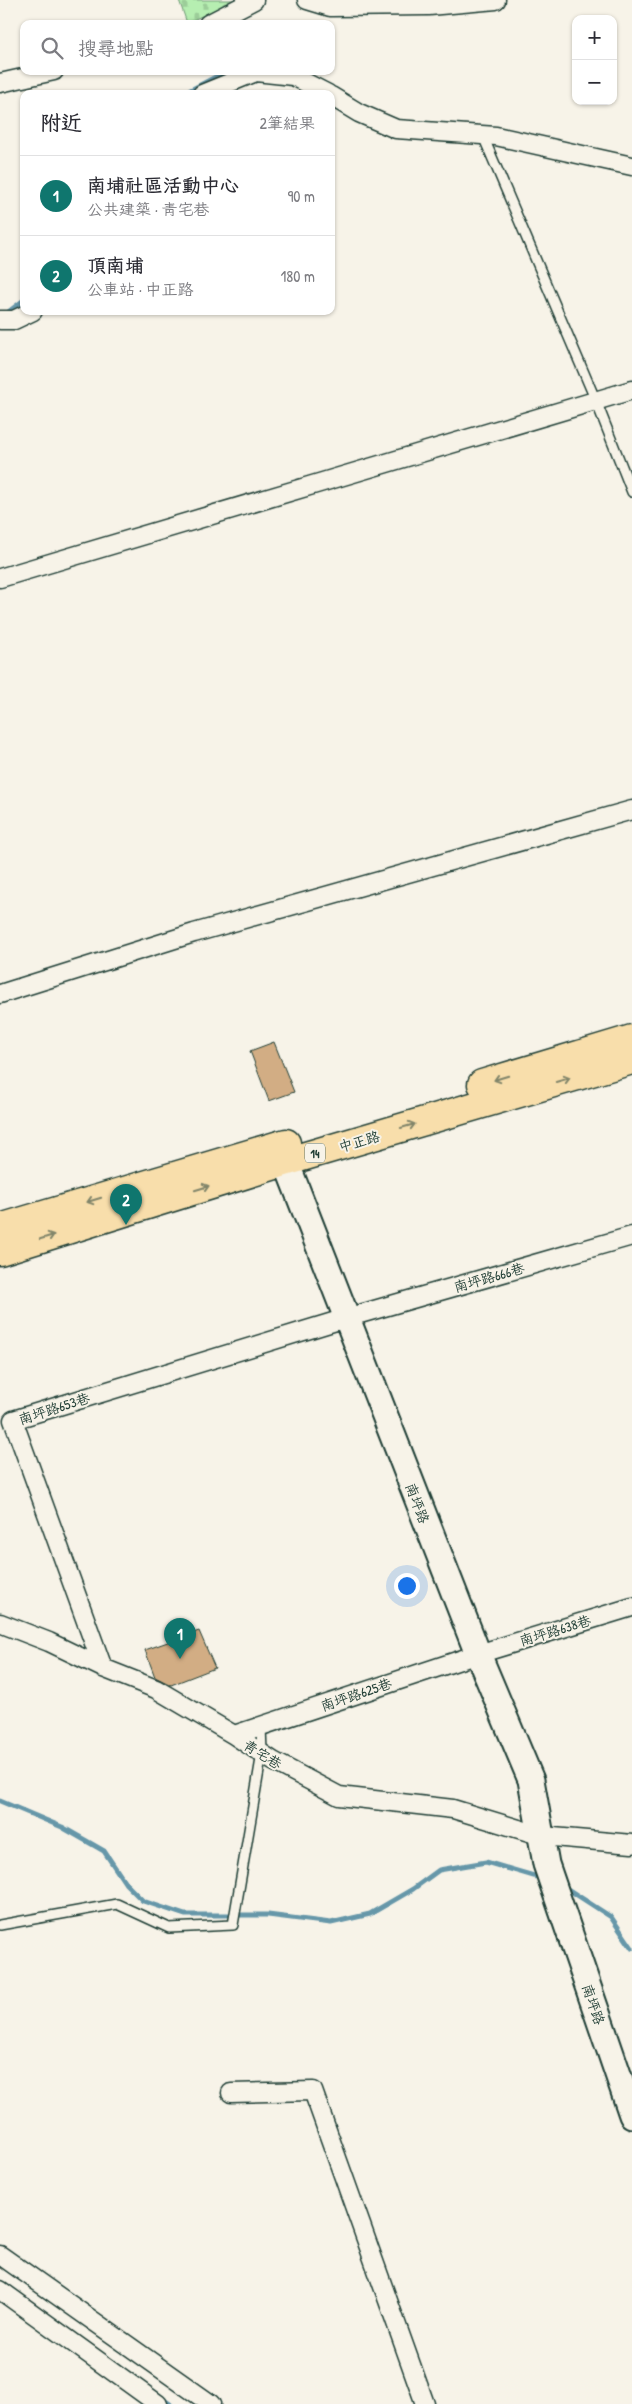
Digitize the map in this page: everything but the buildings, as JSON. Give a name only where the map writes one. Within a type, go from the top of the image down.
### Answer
[{"type":"main road","name":"中正路","points":[[0,1251],[282,1153],[632,1040]]},
{"type":"main road","name":"中正路","points":[[0,1228],[632,1060]]},
{"type":"street","points":[[216,20],[254,0]]},
{"type":"street","points":[[307,0],[330,8],[429,6],[496,0]]},
{"type":"street","points":[[0,83],[36,75]]},
{"type":"street","points":[[212,90],[249,75]]},
{"type":"street","points":[[284,75],[293,76],[320,90]]},
{"type":"street","points":[[335,98],[359,113],[396,129],[496,136],[632,166]]},
{"type":"street","points":[[0,320],[14,320],[25,315]]},
{"type":"street","points":[[0,578],[253,501],[425,453],[632,390]]},
{"type":"street","points":[[0,994],[194,933],[632,810]]},
{"type":"street","name":"南坪路","points":[[282,1153],[478,1654],[531,1780],[546,1864],[632,2115]]},
{"type":"street","name":"南坪路666巷","points":[[346,1318],[632,1236]]},
{"type":"street","name":"南坪路653巷","points":[[103,1668],[13,1420],[346,1318]]},
{"type":"street","name":"南坪路638巷","points":[[478,1654],[632,1607]]},
{"type":"street","name":"青宅巷","points":[[0,1624],[49,1642],[103,1668],[156,1689],[338,1796],[453,1809],[542,1836],[632,1844]]},
{"type":"street","name":"南坪路625巷","points":[[234,1735],[478,1654]]},
{"type":"street","points":[[231,2093],[313,2091],[425,2404]]},
{"type":"street","points":[[0,2255],[212,2404]]},
{"type":"street","points":[[0,2290],[158,2404]]},
{"type":"lane","points":[[483,136],[596,401],[632,492]]},
{"type":"lane","points":[[0,1925],[117,1904],[170,1928],[234,1925],[262,1753],[261,1726]]},
{"type":"green space","points":[[179,0],[235,0],[193,20],[186,20]]},
{"type":"waterway","points":[[191,90],[219,75]]},
{"type":"waterway","points":[[4,313],[7,313],[20,303]]},
{"type":"waterway","points":[[0,1801],[62,1827],[104,1851],[126,1884],[143,1901],[185,1915],[268,1915],[331,1923],[370,1914],[413,1889],[439,1870],[486,1862],[544,1879]]},
{"type":"waterway","points":[[563,1886],[611,1917],[632,1948]]},
{"type":"waterway","points":[[160,2397],[170,2404]]},
{"type":"place","name":"頂南埔","points":[[126,1225]]},
{"type":"place","name":"南埔社區活動中心","points":[[180,1659]]}]
